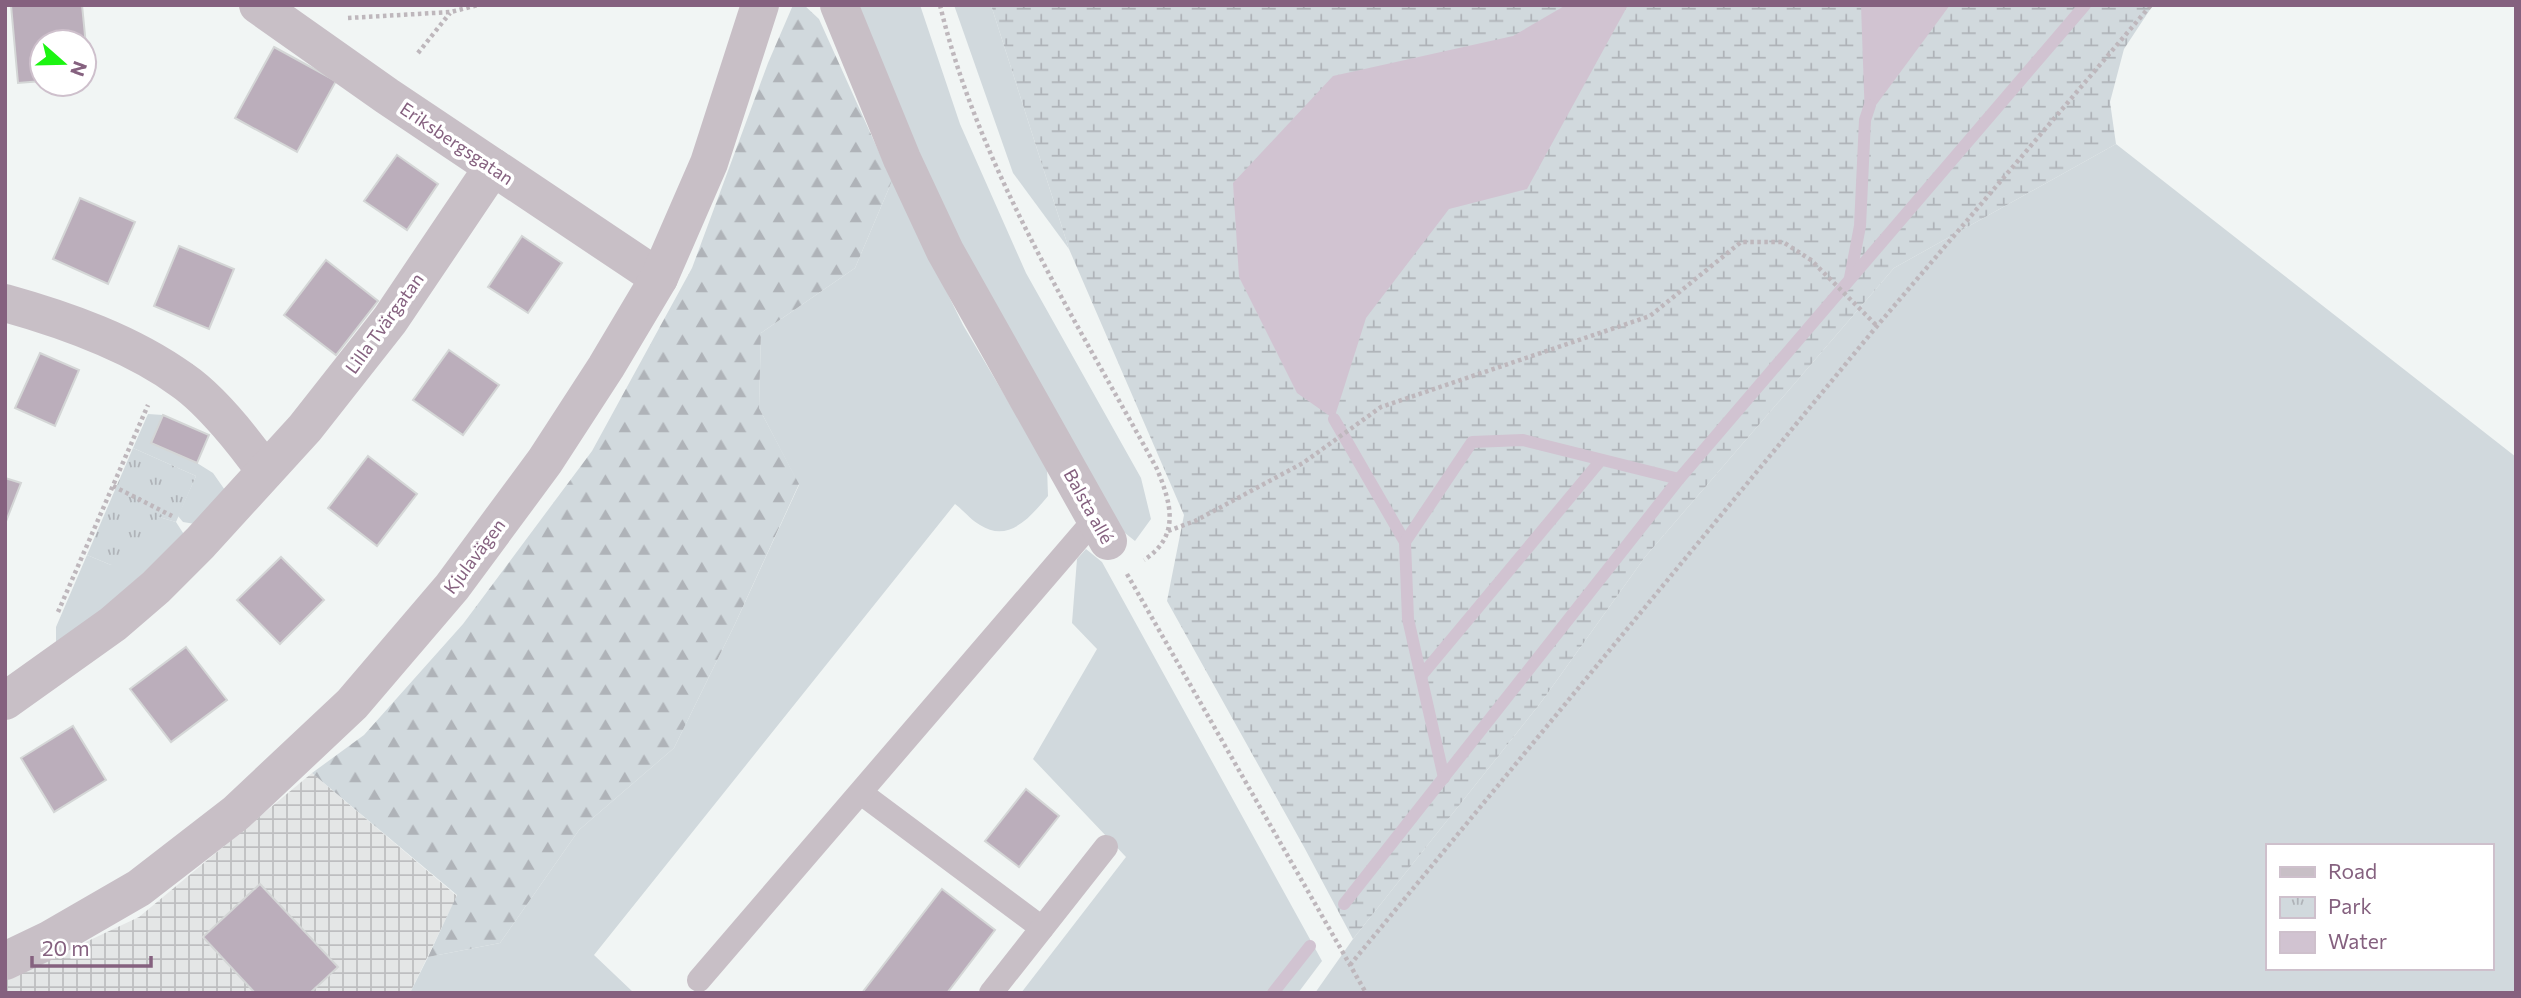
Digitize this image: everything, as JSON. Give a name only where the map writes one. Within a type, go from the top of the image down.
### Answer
[{"type":"street","name":"Eriksbergsgatan","points":[[257,5],[659,278]]},
{"type":"street","name":"Kjulavägen","points":[[5,961],[49,940],[139,888],[236,813],[352,704],[452,587],[545,461],[606,368],[659,278],[709,163],[760,5]]},
{"type":"street","name":"Balsta allé","points":[[839,5],[902,159],[945,251],[1110,544]]},
{"type":"street","name":"Lilla Tvärgatan","points":[[5,701],[113,624],[200,544],[305,428],[390,320],[493,167]]},
{"type":"street","points":[[5,303],[70,324],[135,352],[184,381],[223,419],[265,471]]},
{"type":"lane","points":[[699,980],[861,793],[1110,544]]},
{"type":"lane","points":[[861,793],[1042,928]]},
{"type":"lane","points":[[991,993],[1106,847]]},
{"type":"path","points":[[339,12],[349,19],[451,12],[478,5]]},
{"type":"path","points":[[940,5],[962,79],[1031,238],[1157,469],[1167,494],[1170,520],[1168,531],[1157,551],[1110,544]]},
{"type":"path","points":[[1350,965],[1877,326],[2151,5]]},
{"type":"path","points":[[418,53],[451,12]]},
{"type":"path","points":[[1168,531],[1195,521],[1303,463],[1381,407],[1650,316],[1741,242],[1783,242],[1811,260],[1877,326]]},
{"type":"path","points":[[47,673],[44,648],[164,369]]},
{"type":"path","points":[[113,485],[174,517],[200,544]]},
{"type":"path","points":[[1110,544],[1366,993]]},
{"type":"shaded area","points":[[312,773],[457,896],[410,993],[5,993],[5,980],[139,917]]},
{"type":"green space","points":[[793,5],[804,5],[819,19],[892,181],[855,268],[761,333],[759,408],[799,484],[674,748],[579,830],[500,943],[428,957],[457,895],[312,773],[364,735],[463,624],[592,451],[692,268],[768,63]]},
{"type":"green space","points":[[858,5],[920,5],[960,124],[1026,273],[1141,478],[1151,519],[1135,541],[1120,529],[957,237],[917,149]]},
{"type":"green space","points":[[954,5],[991,5],[1069,249],[1013,173]]},
{"type":"green space","points":[[991,5],[2153,5],[2124,49],[2110,102],[2116,144],[1894,268],[1645,557],[1542,701],[1353,939],[1167,601],[1184,515],[1069,249]]},
{"type":"green space","points":[[2116,144],[2516,457],[2516,993],[1315,993],[1353,939],[1542,701],[1645,557],[1894,268]]},
{"type":"green space","points":[[892,181],[963,325],[1047,467],[1048,496],[1027,519],[1010,529],[1000,531],[980,525],[955,504],[594,955],[634,993],[410,993],[428,957],[500,943],[579,830],[674,748],[799,485],[759,408],[761,333],[855,268]]},
{"type":"green space","points":[[148,414],[163,415],[152,443],[213,473],[227,493],[195,524],[183,522],[178,516],[196,476],[133,448]]},
{"type":"green space","points":[[133,448],[196,476],[176,522],[159,517],[136,560],[111,565],[87,555]]},
{"type":"green space","points":[[159,517],[176,522],[185,536],[94,617],[56,644],[56,627],[87,555],[111,565]]},
{"type":"green space","points":[[1086,549],[1102,562],[1322,961],[1298,993],[1021,993],[1126,857],[1033,759],[1097,649],[1072,623],[1077,559]]},
{"type":"water","points":[[1566,5],[1628,5],[1527,189],[1449,209],[1366,318],[1334,419],[1297,393],[1239,277],[1233,183],[1333,76],[1513,36]]},
{"type":"water","points":[[1861,5],[1950,5],[1865,120]]},
{"type":"building","points":[[11,5],[82,5],[84,28],[28,28],[28,82],[18,83]]},
{"type":"building","points":[[274,47],[336,81],[297,152],[235,118]]},
{"type":"building","points":[[397,155],[438,184],[407,230],[364,201]]},
{"type":"building","points":[[80,198],[135,222],[108,284],[53,259]]},
{"type":"building","points":[[522,236],[562,263],[528,313],[488,287]]},
{"type":"building","points":[[179,246],[234,269],[209,329],[154,306]]},
{"type":"building","points":[[326,260],[378,301],[336,355],[284,315]]},
{"type":"building","points":[[449,350],[499,385],[463,435],[413,400]]},
{"type":"building","points":[[40,353],[79,370],[55,426],[15,408]]},
{"type":"building","points":[[163,415],[209,435],[197,463],[151,443]]},
{"type":"building","points":[[368,456],[417,494],[377,546],[328,508]]},
{"type":"building","points":[[5,478],[21,483],[5,524]]},
{"type":"building","points":[[281,557],[324,600],[280,644],[237,600]]},
{"type":"building","points":[[186,647],[227,700],[171,742],[130,689]]},
{"type":"building","points":[[73,726],[106,780],[54,812],[21,758]]},
{"type":"building","points":[[1026,789],[1059,816],[1019,867],[985,841]]},
{"type":"building","points":[[260,884],[338,967],[310,993],[255,993],[203,937]]},
{"type":"building","points":[[942,889],[995,930],[947,993],[862,993]]},
{"type":"waterway","points":[[1344,904],[1679,479],[2085,5]]},
{"type":"waterway","points":[[1850,278],[1860,226],[1865,120],[1870,105]]},
{"type":"waterway","points":[[1334,419],[1405,542]]},
{"type":"waterway","points":[[1444,778],[1408,619],[1405,542],[1472,442],[1523,440],[1679,479]]},
{"type":"waterway","points":[[1421,676],[1601,460]]},
{"type":"waterway","points":[[1273,993],[1310,946]]}]
